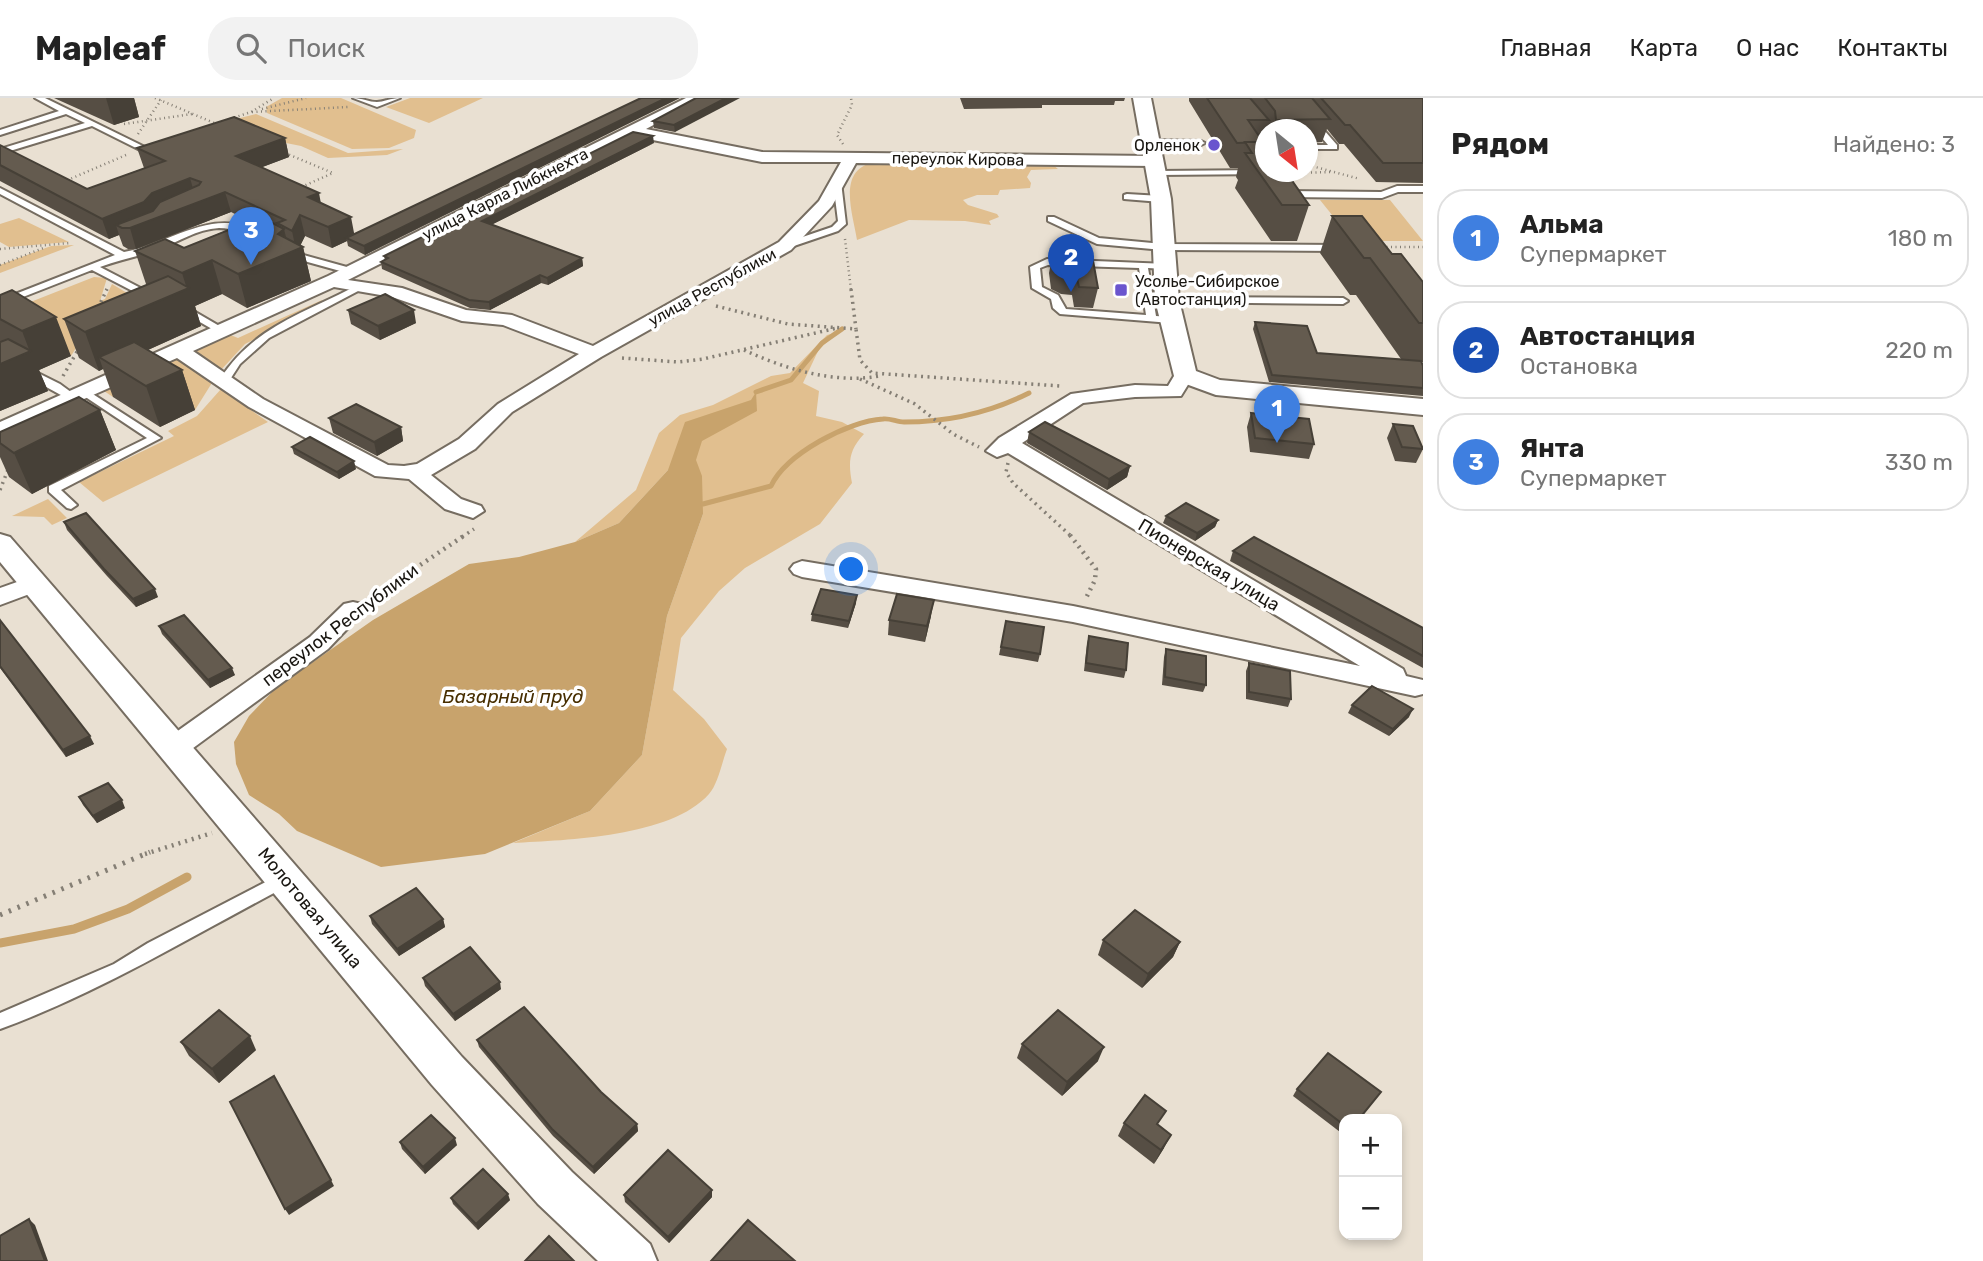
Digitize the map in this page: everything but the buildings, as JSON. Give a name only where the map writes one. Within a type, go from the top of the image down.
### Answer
[{"type":"street","name":"улица Карла Либкнехта","points":[[0,430],[334,280],[697,98]]},
{"type":"street","points":[[1005,447],[1078,398],[1135,391],[1174,392],[1184,375],[1164,313],[1157,259],[1161,199],[1142,98]]},
{"type":"street","name":"переулок Кирова","points":[[632,131],[762,157],[824,178]]},
{"type":"street","name":"переулок Кирова","points":[[762,157],[1153,159]]},
{"type":"street","name":"улица Республики","points":[[414,472],[467,444],[505,408],[594,354],[785,246],[814,218],[824,178],[851,158]]},
{"type":"street","points":[[334,280],[355,290],[392,291],[424,300],[454,316],[505,319],[594,354]]},
{"type":"street","points":[[179,350],[225,379],[256,403],[383,471],[414,472],[453,503],[473,511]]},
{"type":"street","points":[[1184,375],[1216,387],[1423,407]]},
{"type":"street","name":"Пионерская улица","points":[[1005,447],[1419,689]]},
{"type":"street","name":"Молотовая улица","points":[[0,543],[17,590],[175,747],[447,1071],[555,1188],[633,1261]]},
{"type":"street","points":[[802,569],[1073,614],[1419,689]]},
{"type":"street","name":"переулок Республики","points":[[175,747],[319,643],[353,610]]},
{"type":"lane","points":[[39,98],[147,150]]},
{"type":"lane","points":[[357,98],[377,105],[396,98]]},
{"type":"lane","points":[[1232,98],[1255,129]]},
{"type":"lane","points":[[1292,98],[1310,119]]},
{"type":"lane","points":[[0,133],[66,111]]},
{"type":"lane","points":[[0,152],[91,124]]},
{"type":"lane","points":[[1318,129],[1334,148],[1318,148]]},
{"type":"lane","points":[[1153,159],[1201,143]]},
{"type":"lane","points":[[1153,159],[1255,169]]},
{"type":"lane","points":[[785,246],[835,229],[843,222],[824,178]]},
{"type":"lane","points":[[1272,194],[1382,195],[1390,191],[1423,189]]},
{"type":"lane","points":[[0,191],[123,255]]},
{"type":"lane","points":[[1127,197],[1161,199]]},
{"type":"lane","points":[[1051,219],[1089,239],[1157,259]]},
{"type":"lane","points":[[0,303],[123,255],[138,255],[162,242],[211,225],[240,225],[261,238]]},
{"type":"lane","points":[[1301,237],[1309,248]]},
{"type":"lane","points":[[106,247],[117,243]]},
{"type":"lane","points":[[1343,301],[1164,313],[1063,312],[1058,308],[1055,297],[1037,288],[1035,267],[1047,261],[1157,259],[1353,247]]},
{"type":"lane","points":[[283,251],[294,257],[351,271]]},
{"type":"lane","points":[[93,267],[167,306],[182,307],[223,331]]},
{"type":"lane","points":[[225,379],[242,353],[262,338],[355,290]]},
{"type":"lane","points":[[0,357],[26,373],[42,376],[79,395],[155,438],[52,489],[71,505]]},
{"type":"lane","points":[[0,1021],[120,969],[154,947],[286,878]]},
{"type":"path","points":[[155,98],[227,129]]},
{"type":"path","points":[[251,112],[274,98]]},
{"type":"path","points":[[204,128],[306,98]]},
{"type":"path","points":[[851,98],[852,105],[837,135],[851,158]]},
{"type":"path","points":[[125,155],[161,100]]},
{"type":"path","points":[[251,112],[377,105]]},
{"type":"path","points":[[101,128],[192,114]]},
{"type":"path","points":[[274,149],[333,173],[296,189]]},
{"type":"path","points":[[73,188],[62,182],[125,155],[147,150]]},
{"type":"path","points":[[1318,167],[1341,172],[1390,191]]},
{"type":"path","points":[[1318,172],[1341,172]]},
{"type":"path","points":[[843,222],[859,362],[864,370],[884,375],[1065,387]]},
{"type":"path","points":[[0,249],[95,241]]},
{"type":"path","points":[[0,265],[54,244]]},
{"type":"path","points":[[1353,247],[1423,247]]},
{"type":"path","points":[[99,316],[97,311],[142,293]]},
{"type":"path","points":[[711,308],[723,306],[761,320],[788,324],[856,329]]},
{"type":"path","points":[[594,354],[678,362],[838,328]]},
{"type":"path","points":[[744,350],[799,371],[860,379],[884,375]]},
{"type":"path","points":[[625,358],[635,352]]},
{"type":"path","points":[[860,379],[870,386],[916,404],[953,437],[1005,447],[1006,472],[1013,483],[1077,541],[1096,569],[1091,590],[1073,614]]},
{"type":"path","name":"переулок Республики","points":[[353,610],[404,574],[452,546],[488,516],[473,511]]},
{"type":"path","points":[[0,915],[157,849],[239,825]]},
{"type":"shaded area","points":[[282,98],[341,98],[416,130],[414,138],[389,148],[352,149],[267,113],[266,107]]},
{"type":"shaded area","points":[[410,98],[483,98],[429,123],[386,107]]},
{"type":"shaded area","points":[[256,114],[348,153],[403,149],[387,155],[328,158],[301,146],[281,142],[236,119]]},
{"type":"shaded area","points":[[872,163],[1052,164],[1058,169],[1031,170],[1027,177],[1031,183],[1030,188],[1000,190],[998,195],[977,195],[963,200],[968,205],[997,214],[999,217],[989,221],[991,225],[965,221],[909,220],[857,240],[851,206],[851,184],[854,175],[861,168]]},
{"type":"shaded area","points":[[1320,200],[1390,200],[1423,241],[1353,241]]},
{"type":"shaded area","points":[[19,218],[69,242],[9,247],[0,242],[0,224]]},
{"type":"shaded area","points":[[74,245],[0,273],[0,265],[51,246]]},
{"type":"shaded area","points":[[94,277],[107,278],[100,301],[105,299],[112,284],[132,296],[81,340],[71,356],[0,314]]},
{"type":"shaded area","points":[[322,300],[319,307],[245,344],[220,371],[188,352],[228,334],[238,338]]},
{"type":"shaded area","points":[[839,332],[819,349],[803,383],[819,391],[816,416],[842,422],[864,434],[855,445],[851,457],[852,483],[820,524],[745,568],[719,591],[681,638],[673,690],[704,719],[727,749],[712,790],[692,808],[645,828],[589,838],[513,843],[590,811],[642,755],[667,616],[703,514],[668,470],[619,523],[575,542],[636,490],[659,433],[680,415],[713,405],[771,376],[790,373],[827,335]]},
{"type":"shaded area","points":[[179,356],[215,378],[195,410],[148,381],[113,397],[104,391]]},
{"type":"shaded area","points":[[221,389],[268,422],[103,502],[79,482],[174,436],[168,431],[197,416]]},
{"type":"shaded area","points":[[48,499],[67,518],[52,525],[44,517],[12,516]]},
{"type":"water","name":"Базарный пруд","points":[[756,392],[757,411],[702,441],[696,460],[702,476],[703,514],[667,616],[642,755],[590,811],[485,854],[381,867],[297,831],[279,814],[249,795],[236,764],[234,742],[249,716],[276,688],[373,620],[469,564],[519,557],[575,542],[619,523],[668,470],[685,422],[751,400]]},
{"type":"waterway","points":[[756,392],[791,380],[822,343],[842,329]]},
{"type":"waterway","points":[[703,504],[771,486],[790,462],[804,451],[853,426],[883,419],[920,422],[952,418],[984,411],[1029,393]]},
{"type":"waterway","points":[[0,943],[74,929],[128,909],[187,877]]},
{"type":"place","name":"Орленок","points":[[1214,145]]},
{"type":"place","name":"Янта","points":[[251,265]]},
{"type":"place","name":"Усолье-Сибирское (Автостанция)","points":[[1121,290]]},
{"type":"place","name":"Автостанция","points":[[1071,292]]},
{"type":"place","name":"Альма","points":[[1277,443]]}]
